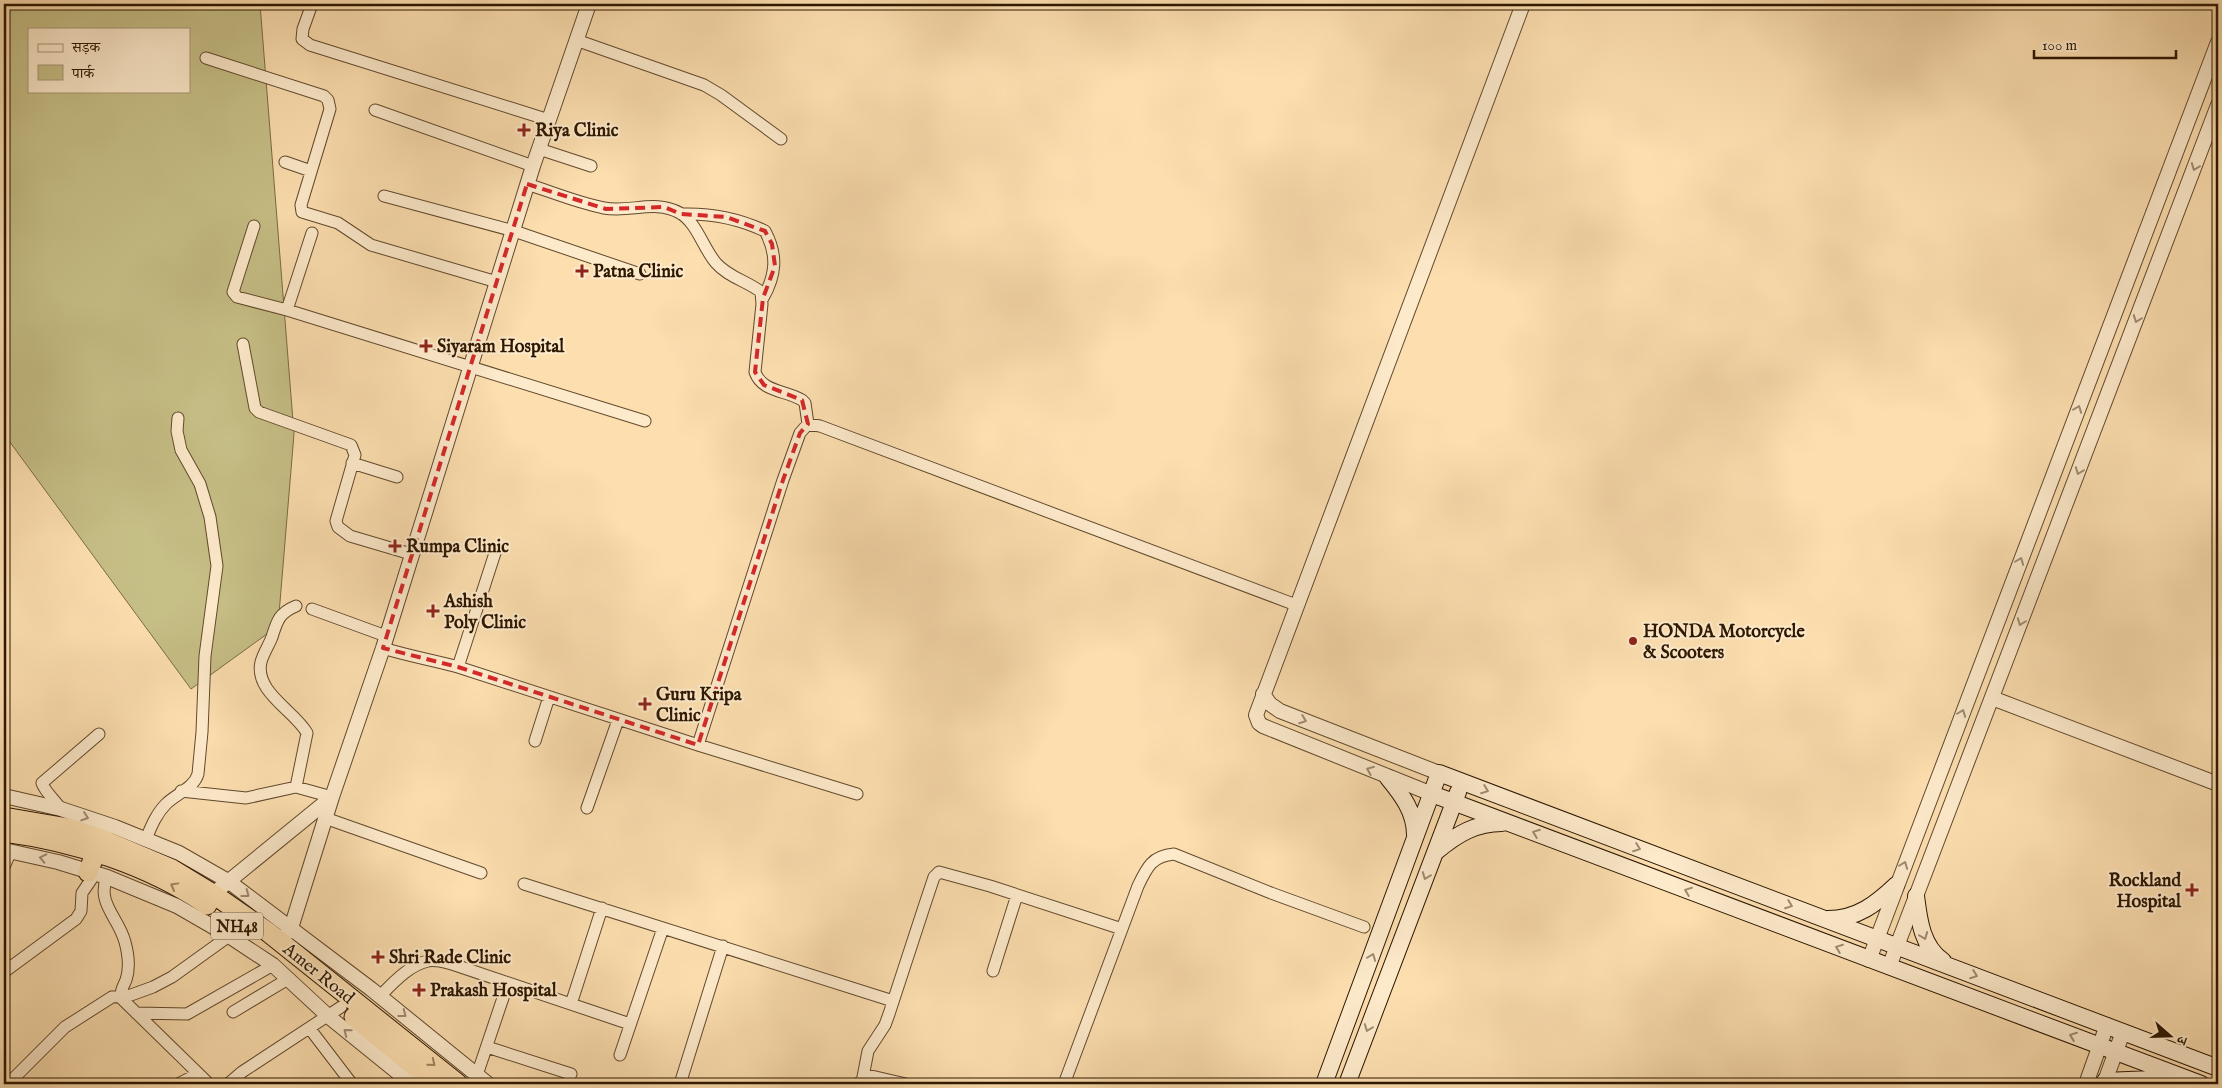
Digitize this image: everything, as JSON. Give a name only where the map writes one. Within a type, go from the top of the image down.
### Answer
[{"type":"highway","name":"Amer Road","points":[[4,817],[68,828],[99,838],[172,869],[285,935],[458,1084]]},
{"type":"highway","name":"Amer Road","points":[[4,832],[30,835],[96,852],[164,880],[203,902],[260,942],[335,1012],[436,1084]]},
{"type":"highway","points":[[96,852],[97,875]]},
{"type":"main road","points":[[1324,1084],[1439,773],[2218,1068]]},
{"type":"main road","points":[[1388,778],[1408,806],[1415,825],[1414,840]]},
{"type":"main road","points":[[1347,1084],[1462,781]]},
{"type":"main road","points":[[1432,794],[2201,1084]]},
{"type":"main road","points":[[1435,853],[1452,838],[1470,829],[1489,823],[1507,822]]},
{"type":"main road","points":[[1824,918],[1841,919],[1861,913],[1879,902],[1896,885]]},
{"type":"main road","points":[[1916,896],[1919,921],[1928,946],[1936,957],[1950,966]]},
{"type":"main road","points":[[1383,926],[1404,933]]},
{"type":"main road","points":[[2104,1082],[2118,1079],[2185,1078]]},
{"type":"street","points":[[312,4],[303,29],[302,39],[310,45],[549,120]]},
{"type":"street","points":[[285,935],[385,642],[470,366],[514,232],[527,184],[589,4]]},
{"type":"street","points":[[1432,794],[1388,778],[1264,726],[1256,715],[1522,4]]},
{"type":"street","points":[[576,40],[704,85],[721,95],[781,139]]},
{"type":"street","points":[[1869,960],[2218,42]]},
{"type":"street","points":[[206,58],[324,96],[328,100],[330,109],[300,208],[305,214],[338,223],[371,245],[497,282]]},
{"type":"street","points":[[1889,967],[2218,105]]},
{"type":"street","points":[[376,110],[533,166]]},
{"type":"street","points":[[539,149],[591,166]]},
{"type":"street","points":[[285,162],[311,171]]},
{"type":"street","points":[[527,184],[606,209],[651,206],[664,207],[681,214],[692,225],[717,264],[727,273],[761,292],[755,372],[758,380],[764,385],[802,400],[805,403],[808,424],[800,434],[783,480],[698,745]]},
{"type":"street","points":[[384,196],[514,232],[640,274]]},
{"type":"street","points":[[681,214],[703,213],[726,217],[765,231],[772,244],[775,266],[771,283],[762,298]]},
{"type":"street","points":[[254,226],[234,295],[645,421]]},
{"type":"street","points":[[287,310],[312,233]]},
{"type":"street","points":[[243,344],[255,408],[259,412],[351,445],[355,455],[336,521],[338,528],[350,536],[412,554]]},
{"type":"street","points":[[146,839],[159,812],[196,780],[198,774],[202,732],[205,656],[217,566],[210,516],[200,484],[181,450],[178,418]]},
{"type":"street","points":[[808,424],[820,426],[1296,605]]},
{"type":"street","points":[[352,463],[397,477]]},
{"type":"street","points":[[458,667],[495,553]]},
{"type":"street","points":[[296,606],[284,611],[276,624],[261,662],[262,676],[268,690],[282,706],[301,722],[307,733],[296,787]]},
{"type":"street","points":[[312,609],[385,642],[404,655],[428,658],[458,667],[618,720],[857,794]]},
{"type":"street","points":[[1263,694],[1270,704],[1280,711],[1439,773]]},
{"type":"street","points":[[535,741],[549,697]]},
{"type":"street","points":[[1992,698],[2218,784]]},
{"type":"street","points":[[587,808],[618,720]]},
{"type":"street","points":[[61,808],[44,788],[42,782],[99,734]]},
{"type":"street","points":[[181,791],[246,798],[263,795],[286,787],[296,787],[332,797]]},
{"type":"street","points":[[4,796],[61,808],[146,839],[179,853],[228,881],[285,935],[380,996],[488,1084]]},
{"type":"street","points":[[213,894],[332,797]]},
{"type":"street","points":[[325,818],[481,873]]},
{"type":"street","points":[[4,868],[7,851],[58,862],[177,906],[229,936],[273,965],[288,979],[335,1012],[412,1084]]},
{"type":"street","points":[[1064,1084],[1138,886],[1147,867],[1160,855],[1174,854],[1271,893],[1364,927]]},
{"type":"street","points":[[861,1081],[868,1051],[885,1025],[936,873],[950,874],[1122,929]]},
{"type":"street","points":[[4,972],[76,919],[80,911],[83,891],[97,875]]},
{"type":"street","points":[[97,875],[103,886],[103,895],[122,934],[127,952],[128,972],[120,996]]},
{"type":"street","points":[[524,884],[893,1000]]},
{"type":"street","points":[[993,971],[1017,895]]},
{"type":"street","points":[[571,1004],[602,908]]},
{"type":"street","points":[[620,1054],[662,928]]},
{"type":"street","points":[[4,1081],[10,1082],[65,1027],[112,997],[131,995],[154,987],[172,977],[229,936]]},
{"type":"street","points":[[680,1084],[723,946]]},
{"type":"street","points":[[380,996],[397,978],[427,961],[452,964],[630,1024]]},
{"type":"street","points":[[136,1013],[187,1014],[273,965]]},
{"type":"street","points":[[233,1012],[288,979]]},
{"type":"street","points":[[477,1075],[508,983]]},
{"type":"street","points":[[120,996],[205,1080]]},
{"type":"street","points":[[228,1084],[242,1072],[335,1012]]},
{"type":"street","points":[[2086,1084],[2107,1025]]},
{"type":"street","points":[[310,1029],[352,1084]]},
{"type":"street","points":[[2104,1082],[2123,1032]]},
{"type":"street","points":[[487,1047],[571,1074]]},
{"type":"street","points":[[861,1081],[867,1075],[874,1075],[906,1084]]},
{"type":"street","points":[[178,1084],[194,1076],[205,1080]]},
{"type":"street","points":[[167,1084],[173,1084]]},
{"type":"highlighted area","points":[[527,184],[606,209],[664,207],[681,214],[726,217],[765,231],[772,244],[775,266],[763,298],[755,372],[764,385],[802,400],[808,424],[800,433],[783,480],[698,745],[458,667],[383,648]]},
{"type":"green space","points":[[4,4],[260,4],[294,434],[278,626],[191,689],[4,434]]},
{"type":"place","name":"Riya Clinic","points":[[524,130]]},
{"type":"place","name":"Patna Clinic","points":[[582,271]]},
{"type":"place","name":"Siyaram Hospital","points":[[426,346]]},
{"type":"place","name":"Rumpa Clinic","points":[[395,546]]},
{"type":"place","name":"Ashish Poly Clinic","points":[[433,611]]},
{"type":"place","name":"HONDA Motorcycle & Scooters","points":[[1633,641]]},
{"type":"place","name":"Guru Kripa Clinic","points":[[645,704]]},
{"type":"place","name":"Rockland Hospital","points":[[2192,890]]},
{"type":"place","name":"Shri Rade Clinic","points":[[378,957]]},
{"type":"place","name":"Prakash Hospital","points":[[419,990]]}]
